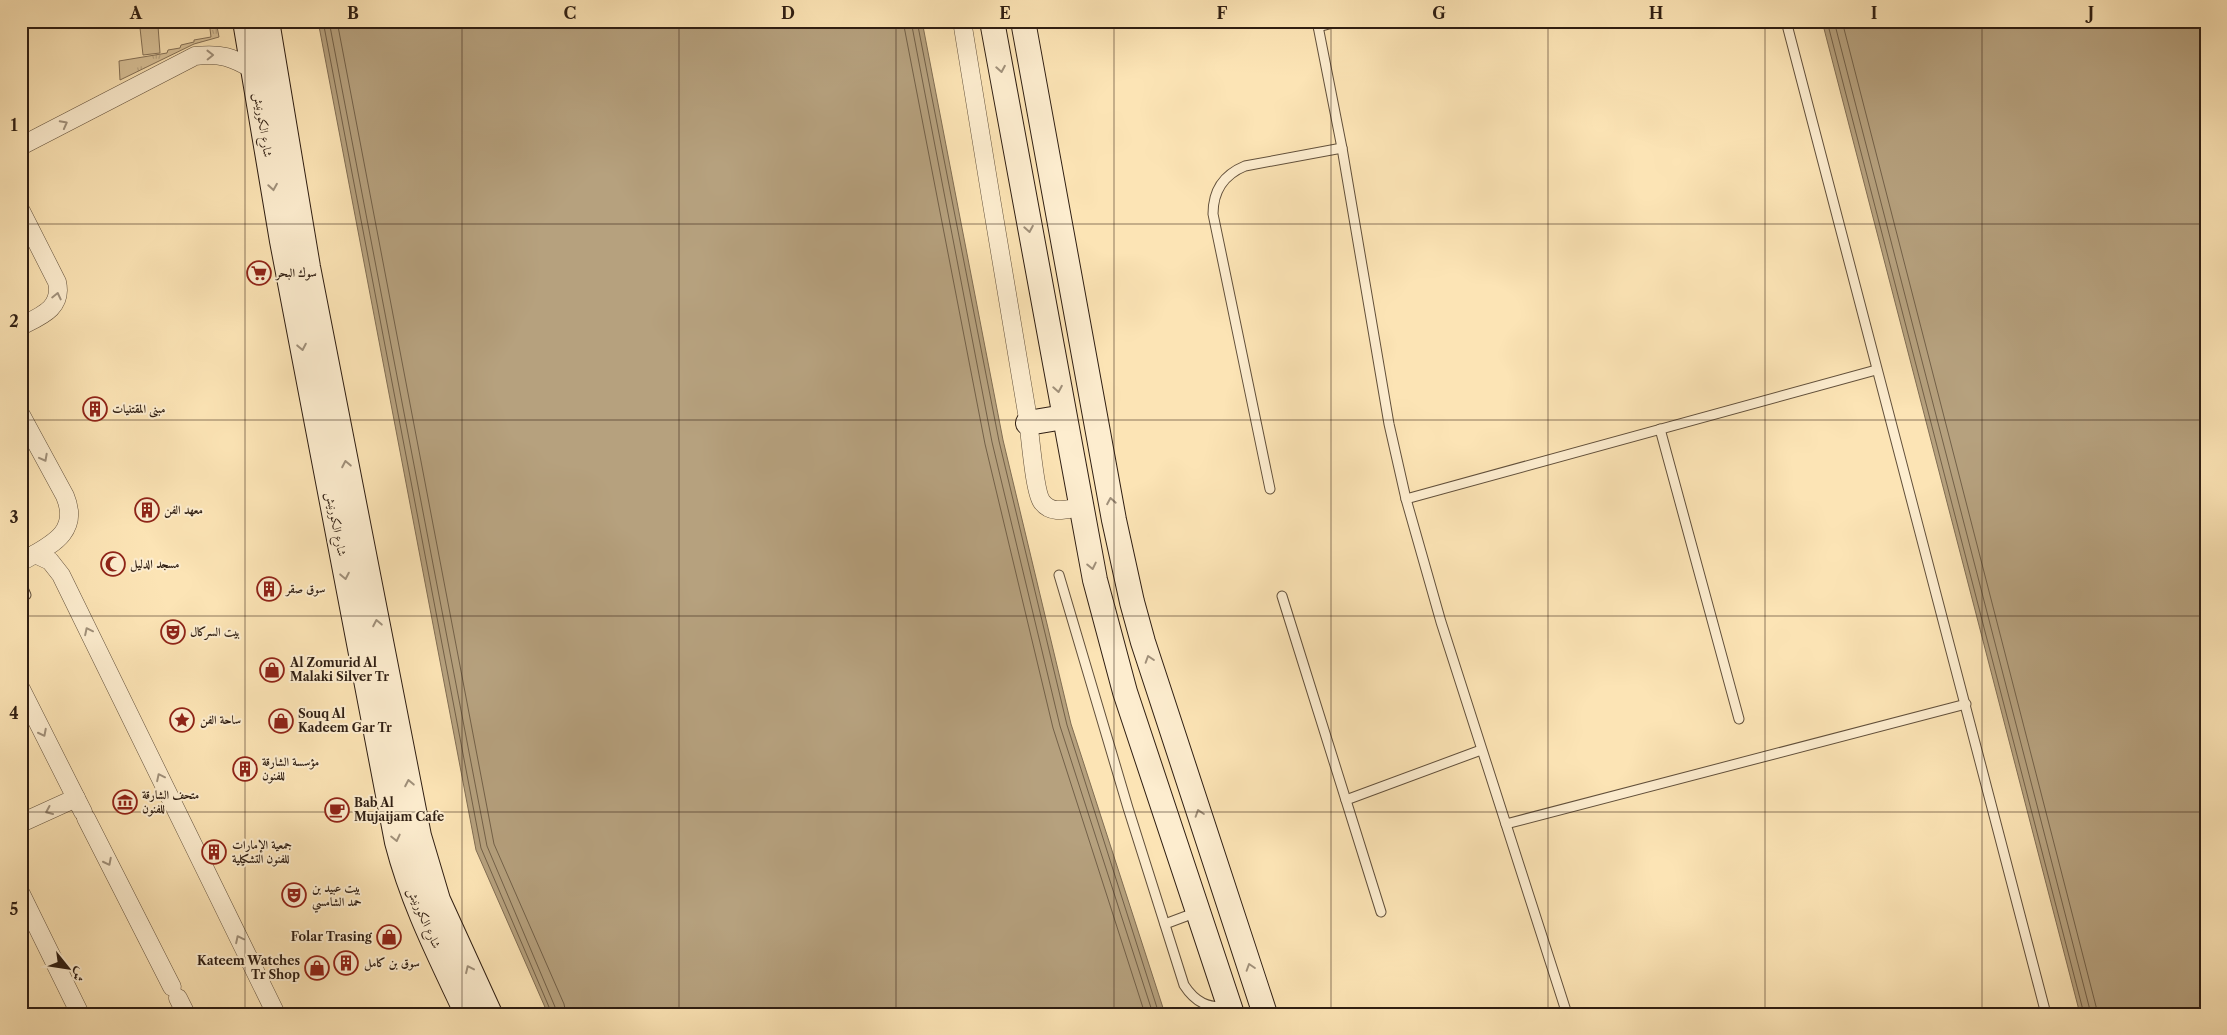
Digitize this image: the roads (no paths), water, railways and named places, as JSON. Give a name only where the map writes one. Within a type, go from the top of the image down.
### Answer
[{"type":"street","name":"شارع الكورنيش","points":[[245,21],[282,241],[396,842],[410,889],[420,914],[467,1014]]},
{"type":"street","name":"شارع الكورنيش","points":[[267,21],[308,267],[418,836],[438,900],[490,1014]]},
{"type":"street","points":[[962,21],[1040,498],[1047,508],[1053,510],[1059,511],[1080,507]]},
{"type":"street","points":[[992,21],[1080,507],[1095,580],[1114,655],[1231,1010]]},
{"type":"street","points":[[1023,21],[1114,520],[1132,602],[1168,721],[1265,1014]]},
{"type":"street","points":[[21,146],[195,56],[215,54],[234,59],[254,70]]},
{"type":"street","points":[[21,210],[59,289],[58,296],[51,310],[21,326]]},
{"type":"street","points":[[21,415],[65,496],[70,511],[68,526],[62,535],[25,560]]},
{"type":"street","points":[[1028,423],[1064,417]]},
{"type":"street","points":[[25,560],[50,561],[62,575],[276,1014]]},
{"type":"street","points":[[21,689],[179,1000]]},
{"type":"street","points":[[21,823],[82,810]]},
{"type":"street","points":[[21,894],[80,1014]]},
{"type":"lane","points":[[1340,21],[1318,24],[1342,148],[1382,387],[1406,499],[1428,582],[1567,1014]]},
{"type":"lane","points":[[1786,21],[2046,1014]]},
{"type":"lane","points":[[1270,488],[1213,214],[1213,204],[1220,184],[1235,170],[1245,166],[1342,148]]},
{"type":"lane","points":[[1406,499],[1876,370]]},
{"type":"lane","points":[[1660,429],[1738,719]]},
{"type":"lane","points":[[1059,576],[1125,799],[1184,985],[1189,994],[1208,1006],[1231,1010]]},
{"type":"lane","points":[[21,584],[26,594]]},
{"type":"lane","points":[[1282,596],[1382,912]]},
{"type":"lane","points":[[1506,824],[1966,704]]},
{"type":"lane","points":[[1346,800],[1481,750]]},
{"type":"lane","points":[[1165,924],[1198,912]]},
{"type":"water","points":[[318,21],[922,21],[1003,440],[1071,724],[1165,1014],[548,1014],[476,850]]},
{"type":"water","points":[[1822,21],[2206,21],[2206,1014],[2080,1014]]},
{"type":"place","name":"سوك البحر","points":[[259,273]]},
{"type":"place","name":"مبنى المقتنيات","points":[[95,409]]},
{"type":"place","name":"معهد الفن","points":[[147,510]]},
{"type":"place","name":"مسجد الدليل","points":[[113,564]]},
{"type":"place","name":"سوق صقر","points":[[269,589]]},
{"type":"place","name":"بيت السركال","points":[[173,632]]},
{"type":"place","name":"Al Zomurid Al Malaki Silver Tr","points":[[272,670]]},
{"type":"place","name":"ساحة الفن","points":[[182,720]]},
{"type":"place","name":"Souq Al Kadeem Gar Tr","points":[[281,721]]},
{"type":"place","name":"مؤسسة الشارقة للفنون","points":[[245,769]]},
{"type":"place","name":"متحف الشارقة للفنون","points":[[125,802]]},
{"type":"place","name":"Bab Al Mujaijam Cafe","points":[[337,810]]},
{"type":"place","name":"جمعية الإمارات للفنون التشكيلية","points":[[214,852]]},
{"type":"place","name":"بيت عبيد بن حمد الشامسي","points":[[294,895]]},
{"type":"place","name":"Folar Trasing","points":[[389,937]]},
{"type":"place","name":"سوق بن كامل","points":[[346,963]]},
{"type":"place","name":"Kateem Watches Tr Shop","points":[[317,968]]}]
